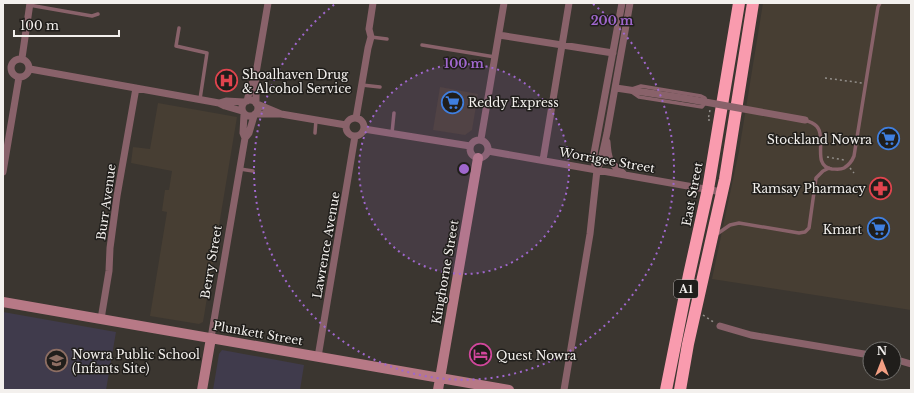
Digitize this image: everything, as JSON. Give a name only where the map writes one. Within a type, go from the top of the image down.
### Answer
[{"type":"highway","name":"East Street","points":[[666,390],[685,290],[708,189],[739,3]]},
{"type":"highway","name":"A1","points":[[680,390],[688,344],[722,192],[752,3]]},
{"type":"street","points":[[254,115],[258,110],[255,78],[268,3]]},
{"type":"street","points":[[481,139],[504,3]]},
{"type":"street","points":[[543,160],[569,3]]},
{"type":"street","points":[[597,170],[593,159],[622,3]]},
{"type":"street","points":[[564,390],[590,234],[597,170],[601,160],[616,88],[630,3]]},
{"type":"street","points":[[22,58],[30,4]]},
{"type":"street","points":[[356,118],[371,37],[369,29],[372,5]]},
{"type":"street","points":[[498,35],[613,53]]},
{"type":"street","points":[[22,58],[16,59],[11,66],[12,72],[19,77],[25,76],[30,69]]},
{"type":"street","points":[[22,58],[29,64],[30,69]]},
{"type":"street","points":[[3,65],[11,66]]},
{"type":"street","points":[[610,68],[616,88]]},
{"type":"street","points":[[30,69],[219,103],[249,116],[282,114],[346,125]]},
{"type":"street","points":[[3,172],[19,77]]},
{"type":"street","points":[[243,113],[242,105],[246,101],[255,78]]},
{"type":"street","name":"Burr Avenue","points":[[101,319],[109,271],[110,248],[117,196],[136,88]]},
{"type":"street","points":[[616,88],[805,120]]},
{"type":"street","points":[[603,106],[616,88]]},
{"type":"street","points":[[219,103],[226,101],[250,100],[282,114]]},
{"type":"street","name":"Berry Street","points":[[202,390],[245,138],[243,133],[243,113]]},
{"type":"street","name":"Berry Street","points":[[245,138],[249,133],[254,115]]},
{"type":"street","points":[[351,118],[356,118],[363,121],[364,129],[360,135],[352,136],[347,132],[346,125],[351,118]]},
{"type":"street","points":[[364,129],[470,146]]},
{"type":"street","points":[[607,133],[609,159],[616,168],[626,175]]},
{"type":"street","name":"Lawrence Avenue","points":[[318,357],[355,136]]},
{"type":"street","points":[[481,139],[487,143],[488,151],[486,155],[478,158],[471,154],[470,146],[475,140],[481,139]]},
{"type":"street","name":"Worrigee Street","points":[[488,151],[722,192]]},
{"type":"street","name":"Kinghorne Street","points":[[438,390],[478,158]]},
{"type":"street","name":"Plunkett Street","points":[[3,302],[510,390]]},
{"type":"street","points":[[720,326],[751,335],[862,354]]},
{"type":"lane","points":[[372,5],[379,3]]},
{"type":"lane","points":[[805,120],[815,125],[820,131],[820,156],[823,164],[829,168],[841,169],[848,165],[854,156],[865,83],[878,7],[880,3]]},
{"type":"lane","points":[[30,4],[92,16],[98,14]]},
{"type":"lane","points":[[179,28],[176,46],[207,53],[200,99]]},
{"type":"lane","points":[[371,37],[387,39]]},
{"type":"lane","points":[[422,45],[495,57]]},
{"type":"lane","points":[[362,85],[380,88]]},
{"type":"lane","points":[[641,86],[692,94],[703,97],[706,102],[702,107],[690,106],[639,97],[629,90],[641,86]]},
{"type":"lane","points":[[392,133],[394,113]]},
{"type":"lane","points":[[315,133],[316,119]]},
{"type":"lane","points":[[712,239],[730,225],[739,223],[799,233],[805,232],[808,228],[816,178],[820,173],[829,168]]},
{"type":"lane","points":[[240,169],[253,171]]},
{"type":"path","points":[[826,78],[865,83]]},
{"type":"path","points":[[820,156],[844,160],[854,173]]},
{"type":"path","points":[[703,314],[720,326]]},
{"type":"shaded area","points":[[763,3],[911,3],[911,310],[712,279],[739,151]]},
{"type":"shaded area","points":[[440,87],[478,94],[472,130],[465,135],[433,130]]},
{"type":"shaded area","points":[[158,103],[237,117],[203,322],[199,324],[150,316],[167,212],[162,211],[165,190],[169,190],[172,171],[131,163],[133,147],[150,149]]},
{"type":"shaded area","name":"Nowra Public School (Infants Site)","points":[[3,312],[116,332],[106,390],[3,390]]},
{"type":"shaded area","points":[[222,350],[304,365],[300,390],[213,390],[219,354]]},
{"type":"place","name":"Shoalhaven Drug & Alcohol Service","points":[[227,81]]},
{"type":"place","name":"Reddy Express","points":[[453,102]]},
{"type":"place","name":"Stockland Nowra","points":[[888,139]]},
{"type":"place","name":"Ramsay Pharmacy","points":[[881,188]]},
{"type":"place","name":"Kmart","points":[[878,229]]},
{"type":"place","name":"Quest Nowra","points":[[481,355]]},
{"type":"place","name":"Nowra Public School (Infants Site)","points":[[57,361]]}]
